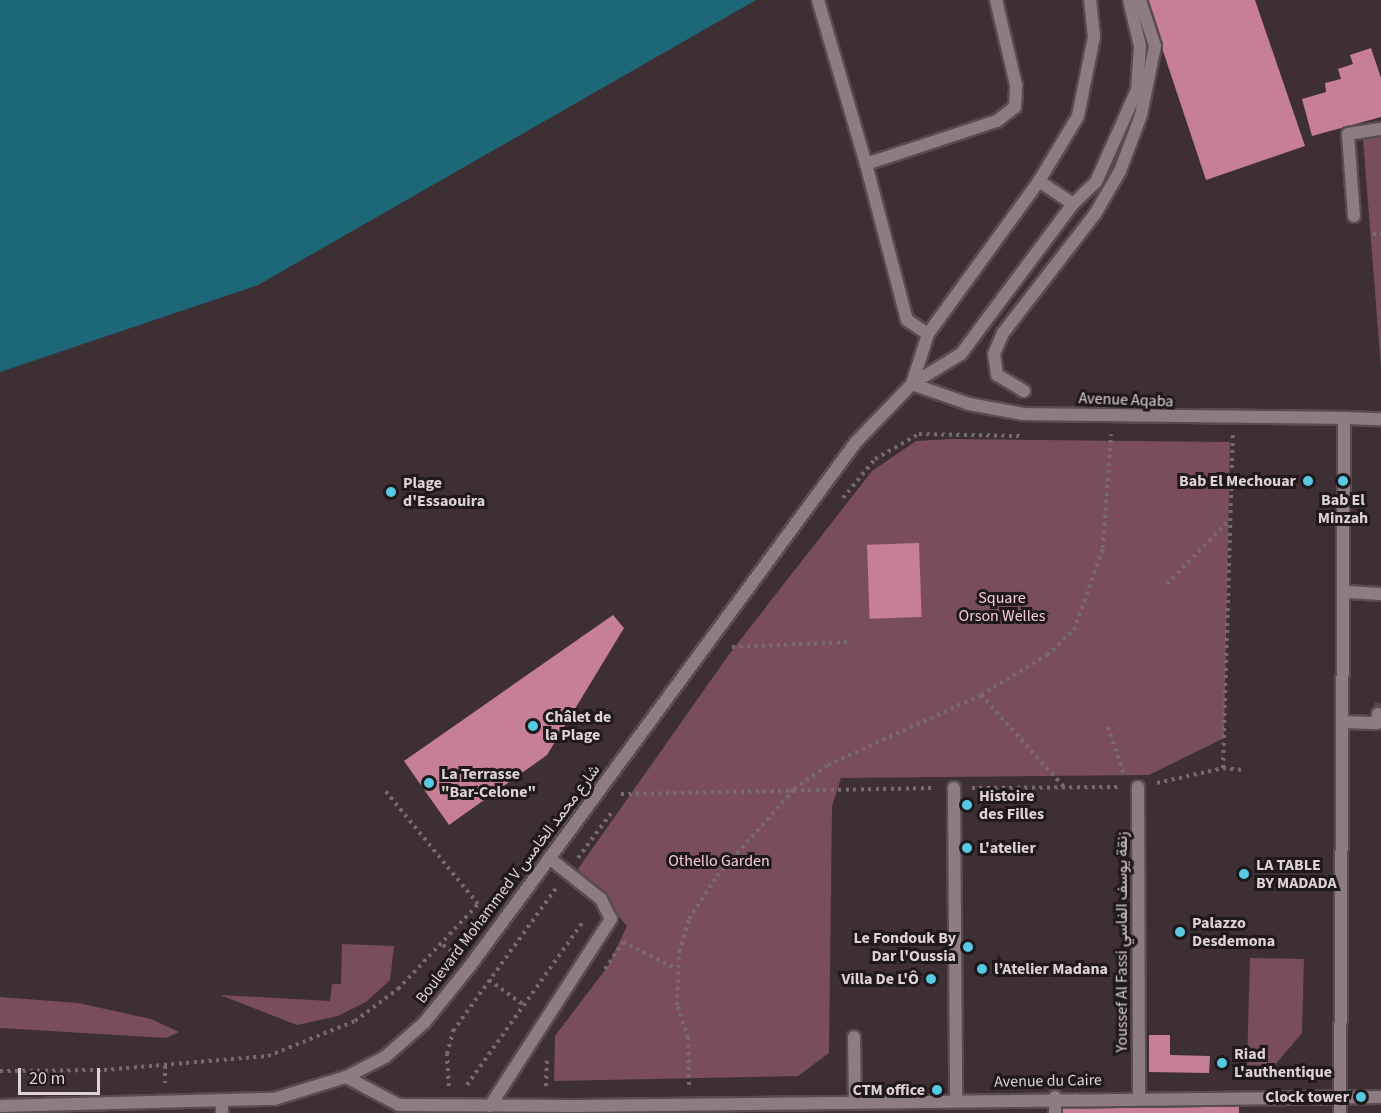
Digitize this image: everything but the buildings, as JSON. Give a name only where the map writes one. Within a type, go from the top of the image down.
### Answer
[{"type":"street","points":[[818,0],[866,164],[907,320],[928,334]]},
{"type":"street","points":[[866,164],[997,121],[1014,107],[1016,85],[996,0]]},
{"type":"street","points":[[912,384],[928,334],[1039,181],[1078,116],[1094,37],[1090,0]]},
{"type":"street","points":[[912,384],[961,354],[1073,204],[1096,182],[1108,160],[1137,90],[1140,46],[1129,0]]},
{"type":"street","points":[[1024,391],[997,375],[994,354],[1003,333],[1095,214],[1120,171],[1141,115],[1155,46],[1140,0]]},
{"type":"street","points":[[1354,216],[1348,134],[1381,129]]},
{"type":"street","points":[[1039,181],[1073,204]]},
{"type":"street","name":"Avenue Aqaba","points":[[912,384],[969,404],[1023,414],[1233,420],[1381,419]]},
{"type":"street","name":"Boulevard Mohammed V شارع محمد الخامس","points":[[0,1106],[222,1109],[274,1100],[346,1077],[385,1058],[424,1023],[606,782],[856,442],[912,384]]},
{"type":"street","points":[[1340,1113],[1345,592],[1344,418]]},
{"type":"street","points":[[1345,592],[1381,594]]},
{"type":"street","points":[[1344,722],[1377,723],[1378,714]]},
{"type":"street","name":"Youssef Al Fassi زنقة يوسف الفاسي","points":[[1138,787],[1139,1097]]},
{"type":"street","points":[[954,788],[956,1100]]},
{"type":"street","points":[[490,1106],[611,918],[601,899],[549,858]]},
{"type":"street","points":[[851,1099],[854,1037]]},
{"type":"street","name":"Avenue du Caire","points":[[346,1077],[399,1105],[690,1106],[851,1099],[1381,1097]]},
{"type":"street","points":[[1055,1097],[1055,1113]]},
{"type":"path","points":[[1373,234],[1381,234]]},
{"type":"path","points":[[690,1106],[688,1038],[676,1005],[677,969],[689,919],[717,876],[794,789],[879,738],[981,695],[1047,655],[1074,630],[1103,548],[1111,416]]},
{"type":"path","points":[[1223,768],[1233,420]]},
{"type":"path","points":[[840,502],[875,459],[919,434],[1030,436]]},
{"type":"path","points":[[1102,437],[1111,437]]},
{"type":"path","points":[[1167,584],[1230,519]]},
{"type":"path","points":[[732,647],[852,642]]},
{"type":"path","points":[[981,695],[1065,788]]},
{"type":"path","points":[[606,782],[623,796],[794,789],[1128,787],[1108,727]]},
{"type":"path","points":[[1138,787],[1223,768],[1243,770]]},
{"type":"path","points":[[0,1071],[268,1056],[355,1021],[398,989],[478,904],[383,788]]},
{"type":"path","points":[[603,973],[623,942],[677,969]]},
{"type":"path","points":[[548,1054],[546,1087],[558,1087]]},
{"type":"path","points":[[677,1084],[688,1083]]},
{"type":"green space","points":[[1381,134],[1381,368],[1363,139]]},
{"type":"green space","points":[[951,439],[1230,442],[1224,738],[1149,775],[841,778],[832,806],[829,1053],[798,1076],[554,1081],[555,1036],[608,966],[627,926],[578,869],[730,653],[872,471],[916,441]]},
{"type":"green space","points":[[342,944],[394,946],[390,980],[366,1002],[338,1016],[297,1025],[220,995],[330,1001],[332,984],[341,984]]},
{"type":"green space","points":[[1250,958],[1304,959],[1302,1033],[1274,1066],[1247,1065]]},
{"type":"green space","points":[[0,997],[78,1003],[151,1019],[179,1032],[166,1038],[0,1028]]},
{"type":"water","points":[[0,0],[756,0],[258,285],[0,372]]},
{"type":"tunnel","points":[[1378,714],[1381,703]]},
{"type":"place","name":"Bab El Mechouar","points":[[1308,481]]},
{"type":"place","name":"Bab El Minzah","points":[[1343,481]]},
{"type":"place","name":"Plage d'Essaouira","points":[[391,492]]},
{"type":"place","name":"Châlet de la Plage","points":[[533,726]]},
{"type":"place","name":"La Terrasse \"Bar-Celone\"","points":[[429,783]]},
{"type":"place","name":"Histoire des Filles","points":[[967,805]]},
{"type":"place","name":"L'atelier","points":[[967,848]]},
{"type":"place","name":"LA TABLE BY MADADA","points":[[1244,874]]},
{"type":"place","name":"Palazzo Desdemona","points":[[1180,932]]},
{"type":"place","name":"Le Fondouk By Dar l'Oussia","points":[[968,947]]},
{"type":"place","name":"l’Atelier Madana","points":[[982,969]]},
{"type":"place","name":"Villa De L'Ô","points":[[931,979]]},
{"type":"place","name":"Riad L'authentique","points":[[1222,1063]]},
{"type":"place","name":"CTM office","points":[[937,1090]]},
{"type":"place","name":"Clock tower","points":[[1361,1097]]},
{"type":"park label","name":"Square Orson Welles","points":[[1002,607]]},
{"type":"park label","name":"Othello Garden","points":[[719,861]]}]
